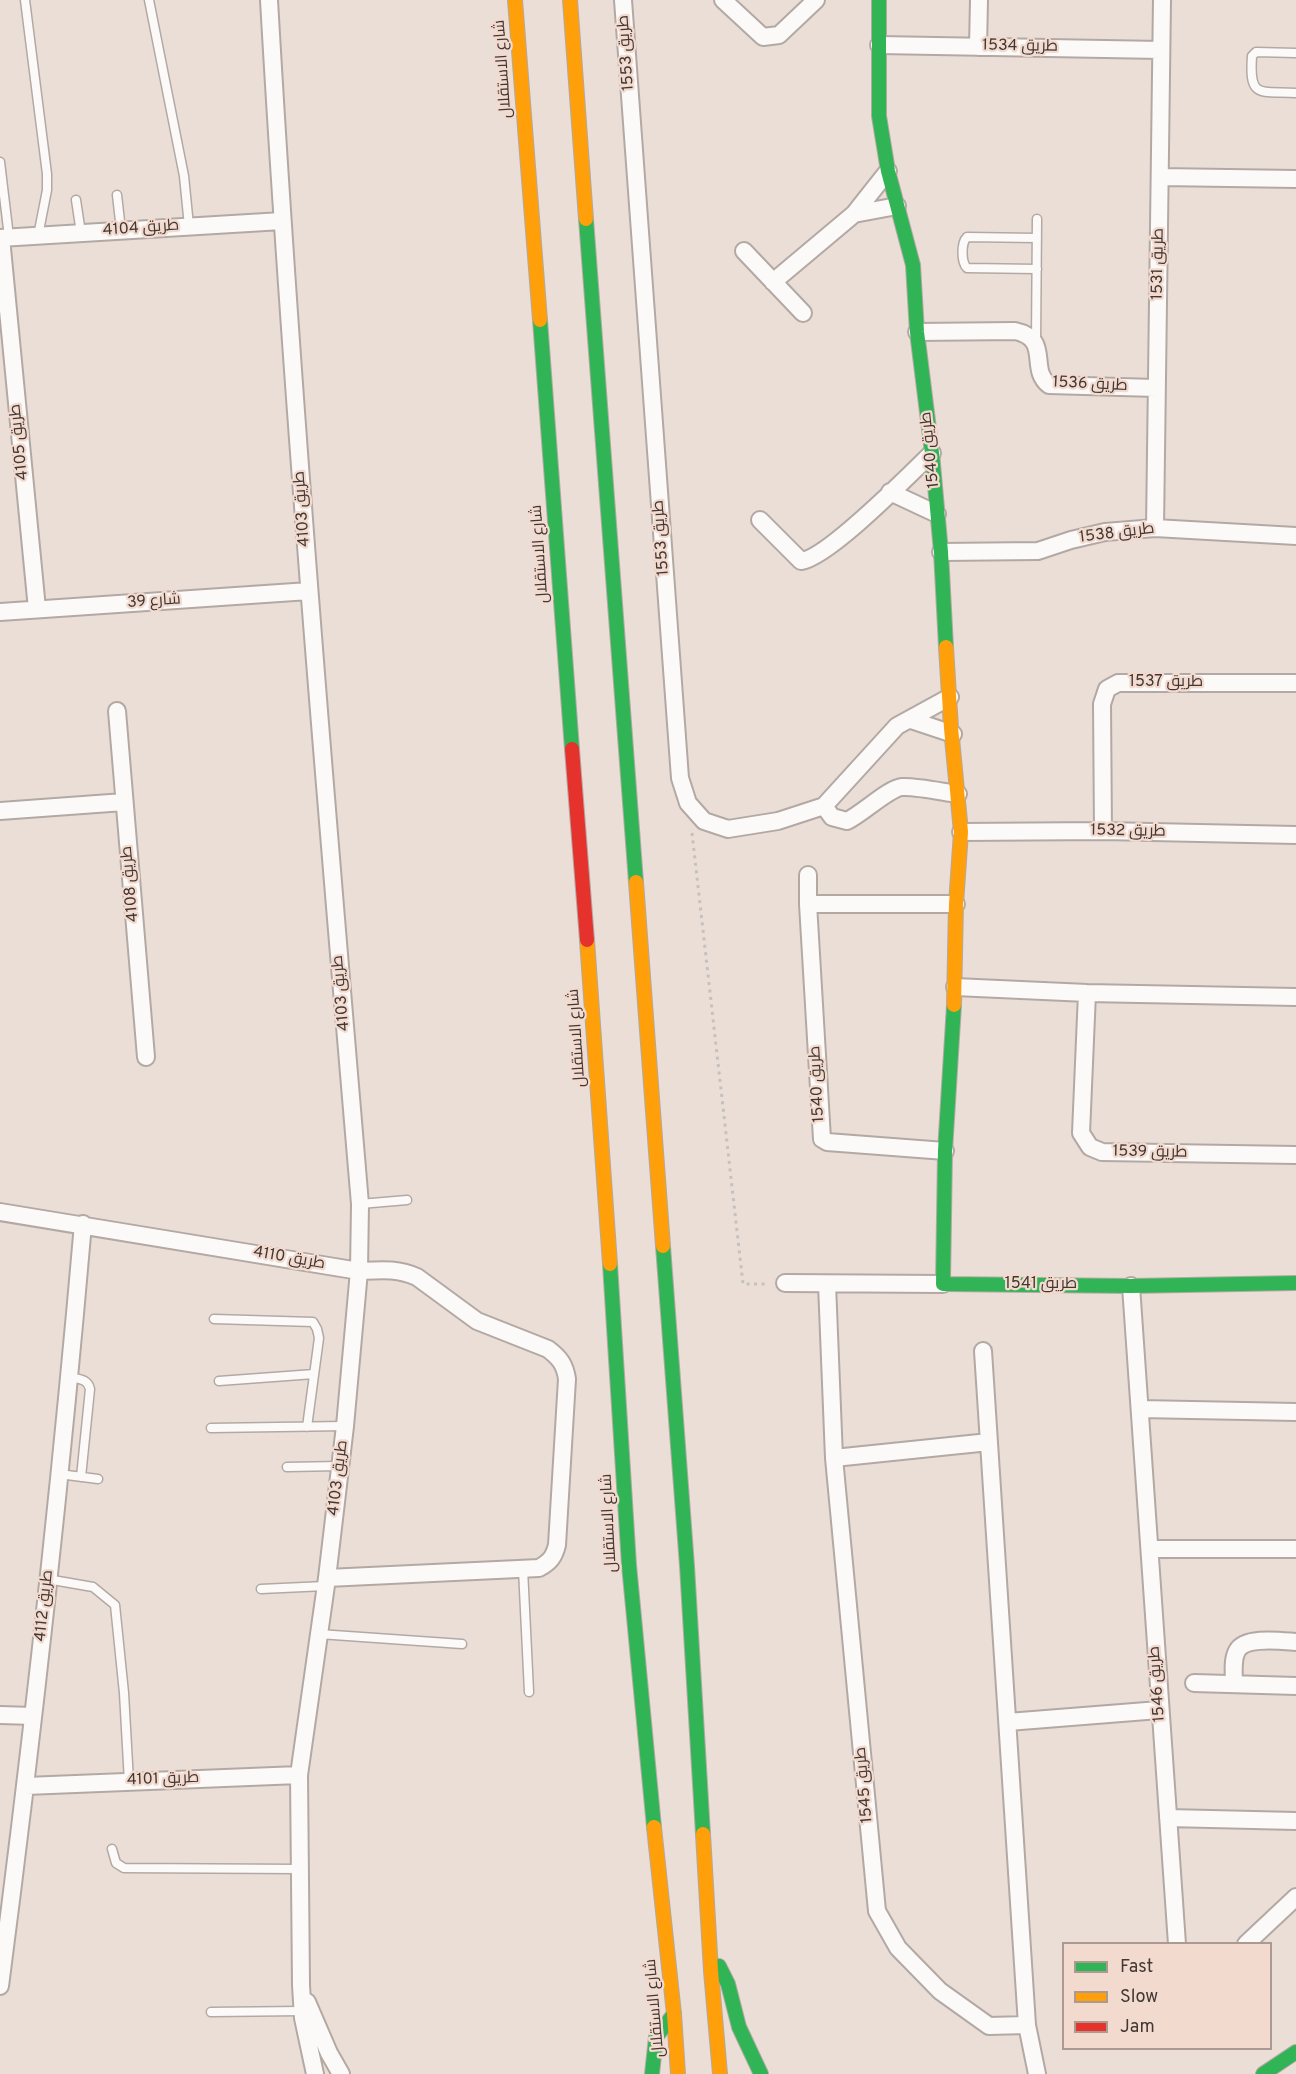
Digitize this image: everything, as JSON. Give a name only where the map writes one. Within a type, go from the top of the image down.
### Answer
[{"type":"main road","name":"شارع الاستقلال","points":[[515,0],[597,1067],[628,1565],[674,2014],[678,2074]]},
{"type":"main road","points":[[570,0],[686,1554],[720,2074]]},
{"type":"main road","name":"طريق 1540","points":[[879,0],[879,116],[888,171],[913,265],[917,332],[941,552],[961,832],[945,1151],[943,1284]]},
{"type":"main road","name":"طريق 1541","points":[[943,1284],[1131,1286],[1296,1283]]},
{"type":"main road","points":[[710,1948],[728,1984],[739,2027],[760,2074]]},
{"type":"main road","points":[[652,2074],[656,2037],[674,2014]]},
{"type":"main road","points":[[1263,2074],[1296,2052]]},
{"type":"street","name":"طريق 4103","points":[[269,0],[282,221],[309,591],[360,1204],[359,1271],[345,1426],[299,1775],[302,2011],[315,2074]]},
{"type":"street","name":"طريق 1553","points":[[623,0],[680,778],[688,802],[704,821],[728,829],[778,821],[824,806],[897,726],[912,720],[950,697]]},
{"type":"street","points":[[723,0],[763,37],[779,35],[816,0]]},
{"type":"street","points":[[978,46],[979,0]]},
{"type":"street","name":"طريق 1531","points":[[1155,528],[1162,0]]},
{"type":"street","name":"طريق 1534","points":[[879,45],[1161,50]]},
{"type":"street","points":[[773,282],[854,214],[888,171]]},
{"type":"street","points":[[1161,177],[1296,179]]},
{"type":"street","points":[[854,214],[897,206]]},
{"type":"street","name":"طريق 4104","points":[[3,238],[282,221]]},
{"type":"street","name":"طريق 4105","points":[[3,238],[7,372],[37,609]]},
{"type":"street","points":[[744,251],[803,313]]},
{"type":"street","points":[[917,332],[1015,331],[1030,336],[1036,344]]},
{"type":"street","name":"طريق 1536","points":[[1036,344],[1042,379],[1049,386],[1156,388]]},
{"type":"street","points":[[760,520],[801,561],[811,559],[858,523],[932,453]]},
{"type":"street","points":[[890,492],[937,514]]},
{"type":"street","name":"طريق 1538","points":[[941,552],[1038,552],[1071,540],[1105,532],[1155,528],[1296,536]]},
{"type":"street","name":"شارع 39","points":[[0,612],[309,591]]},
{"type":"street","name":"طريق 1537","points":[[1103,831],[1102,704],[1107,689],[1118,682],[1296,683]]},
{"type":"street","name":"طريق 4108","points":[[117,711],[146,1057]]},
{"type":"street","points":[[912,720],[953,734]]},
{"type":"street","points":[[824,806],[832,817],[847,821],[861,814],[888,792],[902,787],[958,794]]},
{"type":"street","points":[[0,811],[124,802]]},
{"type":"street","name":"طريق 1532","points":[[961,832],[1103,831],[1296,836]]},
{"type":"street","name":"طريق 1540","points":[[808,875],[822,1139],[827,1142],[945,1151]]},
{"type":"street","points":[[808,904],[956,904]]},
{"type":"street","points":[[955,987],[1087,993],[1296,997]]},
{"type":"street","name":"طريق 1539","points":[[1087,993],[1082,1132],[1090,1147],[1102,1152],[1296,1155]]},
{"type":"street","name":"طريق 4110","points":[[0,1212],[359,1271],[394,1269],[406,1272],[417,1277],[477,1321],[548,1349],[566,1368],[567,1379],[555,1555],[549,1563],[540,1568],[523,1569]]},
{"type":"street","name":"طريق 4112","points":[[0,1986],[26,1786],[70,1377],[83,1224]]},
{"type":"street","name":"طريق 1541","points":[[785,1283],[943,1284]]},
{"type":"street","name":"طريق 1545","points":[[827,1284],[834,1458],[877,1911],[898,1948],[940,1991],[989,2026],[1027,2025]]},
{"type":"street","name":"طريق 1546","points":[[1131,1286],[1177,1942]]},
{"type":"street","points":[[983,1351],[1027,2025],[1036,2074]]},
{"type":"street","points":[[1140,1409],[1296,1412]]},
{"type":"street","points":[[834,1458],[989,1442]]},
{"type":"street","points":[[1150,1549],[1296,1549]]},
{"type":"street","points":[[326,1582],[523,1569]]},
{"type":"street","points":[[1234,1684],[1235,1658],[1238,1649],[1244,1643],[1252,1641],[1296,1642]]},
{"type":"street","points":[[1194,1683],[1296,1686]]},
{"type":"street","points":[[1008,1722],[1159,1710]]},
{"type":"street","points":[[0,1715],[33,1716]]},
{"type":"street","name":"طريق 4101","points":[[26,1786],[299,1775]]},
{"type":"street","points":[[1168,1818],[1296,1821]]},
{"type":"street","points":[[1248,1942],[1296,1897]]},
{"type":"street","name":"طريق 4103","points":[[301,1985],[329,2053],[342,2074]]},
{"type":"lane","points":[[25,0],[47,174],[47,190],[38,236]]},
{"type":"lane","points":[[149,0],[184,176],[189,226]]},
{"type":"lane","points":[[1296,53],[1256,52],[1252,56],[1251,70],[1252,84],[1257,90],[1296,93]]},
{"type":"lane","points":[[0,162],[3,238]]},
{"type":"lane","points":[[117,195],[121,230]]},
{"type":"lane","points":[[76,200],[81,233]]},
{"type":"lane","points":[[1036,344],[1037,219]]},
{"type":"lane","points":[[1037,238],[967,237],[963,242],[964,263],[967,268],[1037,269]]},
{"type":"lane","points":[[360,1204],[407,1200]]},
{"type":"lane","points":[[214,1319],[313,1322],[319,1338],[307,1427]]},
{"type":"lane","points":[[219,1381],[314,1374]]},
{"type":"lane","points":[[70,1377],[84,1380],[90,1389],[81,1477]]},
{"type":"lane","points":[[211,1428],[345,1426]]},
{"type":"lane","points":[[287,1467],[340,1466]]},
{"type":"lane","points":[[59,1474],[98,1479]]},
{"type":"lane","points":[[523,1569],[529,1692]]},
{"type":"lane","points":[[47,1579],[93,1587],[116,1605],[129,1782]]},
{"type":"lane","points":[[261,1589],[326,1582]]},
{"type":"lane","points":[[319,1634],[462,1644]]},
{"type":"lane","points":[[112,1850],[116,1863],[124,1868],[300,1869]]},
{"type":"lane","points":[[211,2012],[302,2011]]},
{"type":"path","points":[[688,802],[743,1284],[785,1283]]},
{"type":"traffic: fast","points":[[879,0],[879,116],[888,171],[913,265],[917,332],[941,552],[946,647]]},
{"type":"traffic: fast","points":[[586,219],[636,882]]},
{"type":"traffic: fast","points":[[540,320],[572,749]]},
{"type":"traffic: fast","points":[[954,1005],[945,1151],[943,1284],[1131,1286],[1296,1283]]},
{"type":"traffic: fast","points":[[663,1246],[687,1566],[703,1834]]},
{"type":"traffic: fast","points":[[610,1264],[629,1565],[654,1827]]},
{"type":"traffic: fast","points":[[719,1966],[728,1984],[739,2027],[761,2074]]},
{"type":"traffic: fast","points":[[652,2074],[656,2037],[674,2014]]},
{"type":"traffic: fast","points":[[1263,2074],[1296,2052]]},
{"type":"traffic: slow","points":[[515,0],[540,320]]},
{"type":"traffic: slow","points":[[570,0],[586,219]]},
{"type":"traffic: slow","points":[[946,647],[961,832],[956,904],[954,1005]]},
{"type":"traffic: slow","points":[[636,882],[663,1246]]},
{"type":"traffic: slow","points":[[587,940],[610,1264]]},
{"type":"traffic: slow","points":[[654,1827],[674,2014],[678,2074]]},
{"type":"traffic: slow","points":[[703,1834],[720,2074]]},
{"type":"traffic: jam","points":[[572,749],[587,940]]}]
